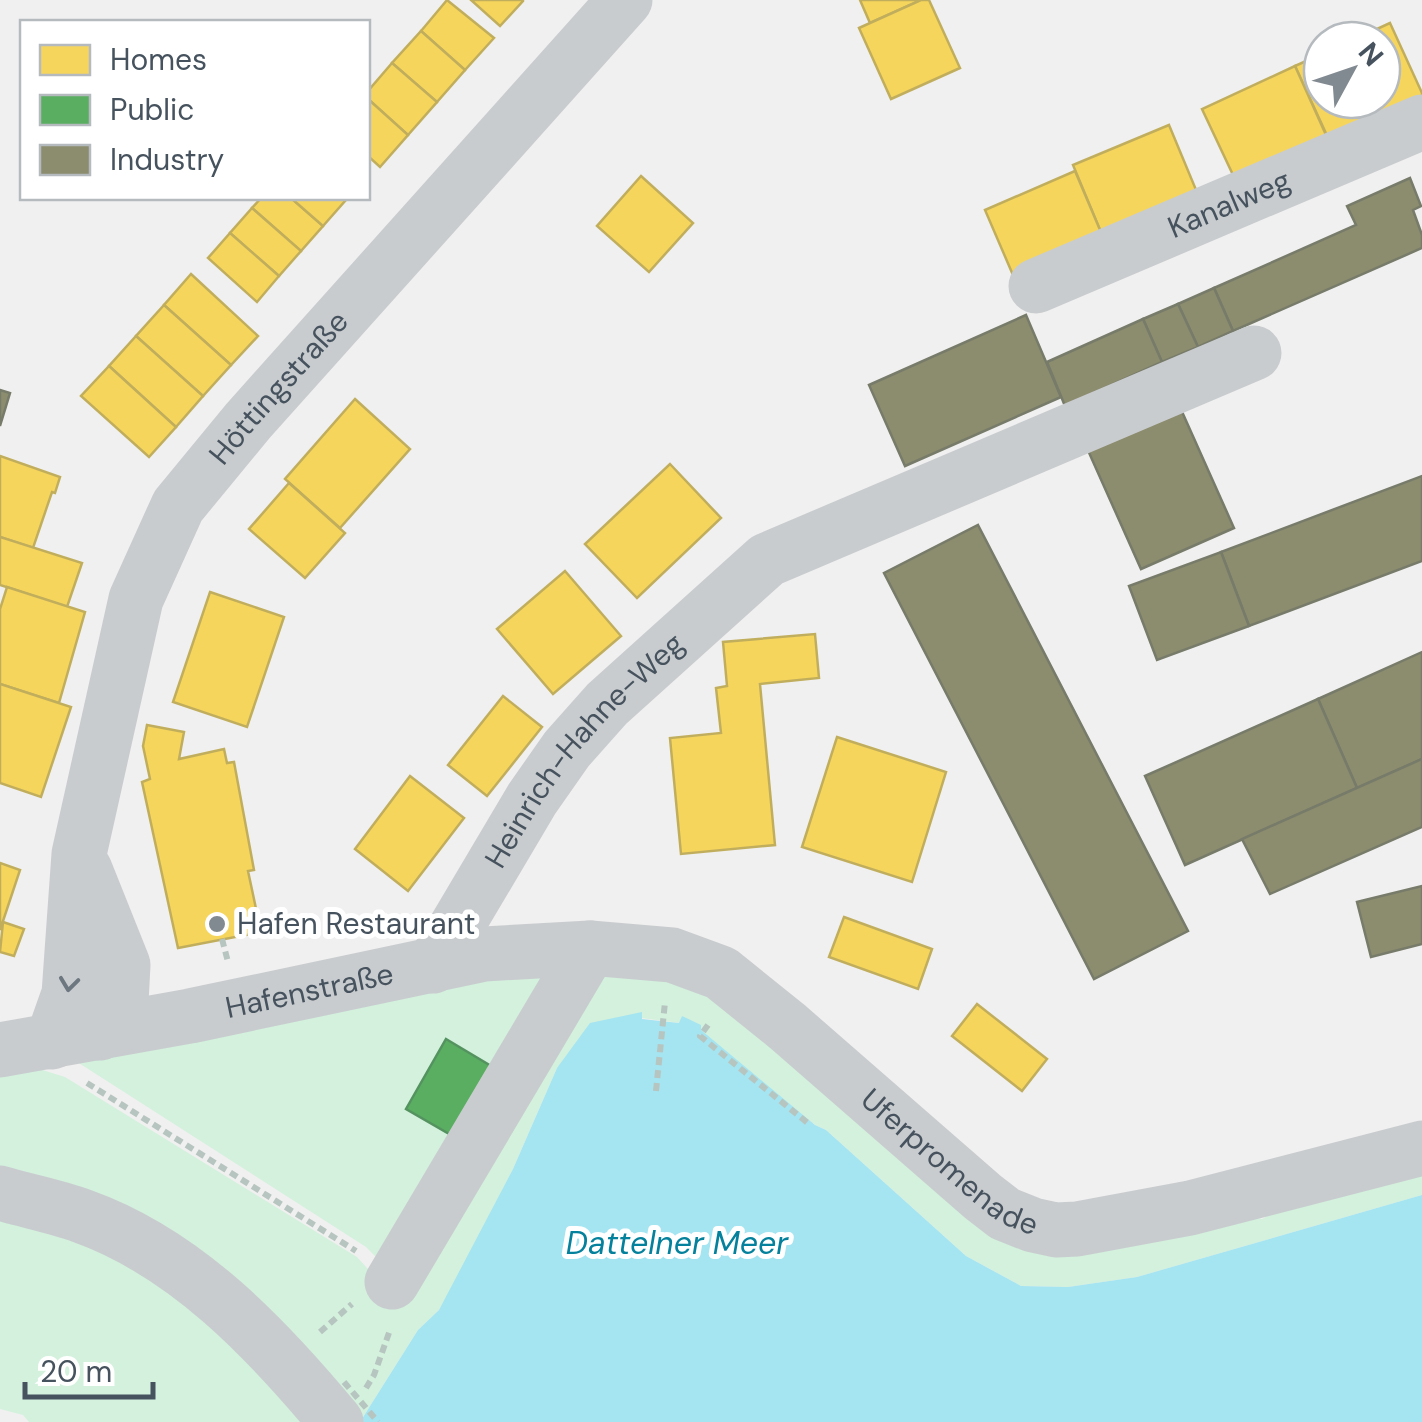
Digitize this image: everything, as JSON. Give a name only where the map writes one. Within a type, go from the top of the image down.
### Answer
[{"type":"street","name":"Höttingstraße","points":[[51,1042],[69,994],[80,854],[136,599],[178,506],[248,421],[625,0]]},
{"type":"street","name":"Kanalweg","points":[[1036,286],[1422,122]]},
{"type":"street","name":"Heinrich-Hahne-Weg","points":[[433,966],[532,799],[567,750],[607,704],[767,560],[1254,353]]},
{"type":"street","name":"Uferpromenade","points":[[518,952],[590,948],[672,956],[721,973],[1005,1214],[1056,1230],[1126,1222],[1422,1148]]},
{"type":"street","points":[[375,1290],[590,948]]},
{"type":"street","name":"Hafenstraße","points":[[51,1042],[484,954],[518,952]]},
{"type":"street","points":[[0,1193],[83,1216],[168,1259],[338,1404]]},
{"type":"path","points":[[656,1091],[663,1013]]},
{"type":"path","points":[[700,1036],[809,1124]]},
{"type":"path","points":[[51,1042],[60,1066],[362,1254],[375,1290],[396,1314],[374,1375],[338,1404],[378,1422]]},
{"type":"path","points":[[321,1330],[375,1290]]},
{"type":"green space","points":[[670,962],[996,1221],[1262,1219],[1277,1210],[1422,1164],[1422,1195],[1137,1277],[1068,1287],[1021,1286],[966,1256],[826,1130],[682,1016],[680,1023],[641,1018],[642,1012],[557,1068],[513,1169],[455,1283],[439,1310],[418,1330],[360,1422],[29,1422],[23,1415],[0,1409],[0,1070],[33,1067],[65,1077],[357,1257],[368,1269],[371,1285],[379,1260],[366,1247],[71,1058],[435,976]]},
{"type":"water","name":"Dattelner Meer","points":[[642,1012],[642,1019],[679,1023],[682,1016],[701,1025],[701,1030],[826,1130],[966,1256],[1021,1286],[1068,1287],[1137,1277],[1422,1195],[1422,1422],[360,1422],[418,1330],[439,1310],[513,1169],[557,1068],[590,1023]]},
{"type":"building: Homes","points":[[447,0],[494,38],[465,70],[421,31]]},
{"type":"building: Homes","points":[[471,0],[523,0],[523,1],[500,26]]},
{"type":"building: Homes","points":[[860,0],[921,0],[870,23]]},
{"type":"building: Homes","points":[[929,0],[960,68],[891,99],[859,28]]},
{"type":"building: Homes","points":[[421,31],[465,70],[437,102],[392,63]]},
{"type":"building: Homes","points":[[1402,49],[1422,93],[1422,100],[1402,109]]},
{"type":"building: Homes","points":[[392,63],[437,102],[408,135],[370,101],[370,89]]},
{"type":"building: Homes","points":[[1302,63],[1302,81],[1295,66]]},
{"type":"building: Homes","points":[[1295,66],[1302,82],[1302,120],[1319,120],[1326,135],[1234,177],[1202,109]]},
{"type":"building: Homes","points":[[370,101],[408,135],[380,167],[370,158]]},
{"type":"building: Homes","points":[[1320,120],[1378,120],[1330,142]]},
{"type":"building: Homes","points":[[1169,125],[1199,197],[1103,237],[1073,165]]},
{"type":"building: Homes","points":[[1075,171],[1103,237],[1013,275],[985,210]]},
{"type":"building: Homes","points":[[641,176],[693,223],[649,272],[597,226]]},
{"type":"building: Homes","points":[[259,200],[293,200],[323,226],[301,251],[252,208]]},
{"type":"building: Homes","points":[[293,200],[344,200],[323,226]]},
{"type":"building: Homes","points":[[252,208],[301,251],[279,276],[230,233]]},
{"type":"building: Homes","points":[[230,233],[279,276],[257,302],[208,258]]},
{"type":"building: Homes","points":[[191,274],[258,336],[231,365],[164,305]]},
{"type":"building: Homes","points":[[164,305],[231,365],[203,396],[136,336]]},
{"type":"building: Homes","points":[[136,336],[203,396],[176,427],[109,366]]},
{"type":"building: Homes","points":[[109,366],[176,427],[149,457],[81,396]]},
{"type":"building: Homes","points":[[355,399],[410,449],[340,528],[285,479]]},
{"type":"building: Homes","points":[[0,456],[60,477],[33,548],[0,537]]},
{"type":"building: Homes","points":[[670,464],[721,518],[637,598],[585,544]]},
{"type":"building: Homes","points":[[289,483],[345,533],[305,578],[249,529]]},
{"type":"building: Homes","points":[[0,537],[82,563],[67,607],[0,585]]},
{"type":"building: Homes","points":[[565,571],[621,636],[553,694],[497,629]]},
{"type":"building: Homes","points":[[7,587],[85,612],[59,703],[0,684],[0,609]]},
{"type":"building: Homes","points":[[210,592],[284,617],[247,727],[173,702]]},
{"type":"building: Homes","points":[[815,634],[819,678],[760,684],[775,845],[681,854],[670,738],[721,733],[716,688],[727,686],[723,642]]},
{"type":"building: Homes","points":[[0,684],[71,707],[41,797],[0,783]]},
{"type":"building: Homes","points":[[503,696],[542,727],[487,796],[448,765]]},
{"type":"building: Homes","points":[[147,725],[184,732],[179,759],[224,749],[227,763],[234,762],[254,870],[248,871],[261,932],[178,948],[142,782],[150,779],[143,746]]},
{"type":"building: Homes","points":[[837,737],[946,772],[912,882],[802,847]]},
{"type":"building: Homes","points":[[410,776],[464,818],[408,891],[355,849]]},
{"type":"building: Homes","points":[[0,863],[20,870],[0,930]]},
{"type":"building: Homes","points":[[844,917],[932,949],[918,989],[829,957]]},
{"type":"building: Homes","points":[[3,922],[24,929],[14,956],[0,952]]},
{"type":"building: Homes","points":[[977,1004],[1047,1059],[1022,1091],[952,1036]]},
{"type":"building: Public","points":[[446,1039],[491,1066],[451,1135],[406,1109]]},
{"type":"building: Industry","points":[[1410,178],[1421,206],[1413,210],[1422,248],[1233,331],[1214,288],[1356,225],[1347,206]]},
{"type":"building: Industry","points":[[1214,288],[1233,331],[1198,347],[1178,304]]},
{"type":"building: Industry","points":[[1178,304],[1198,347],[1162,362],[1143,319]]},
{"type":"building: Industry","points":[[1026,315],[1061,397],[905,466],[869,385]]},
{"type":"building: Industry","points":[[1143,319],[1162,362],[1065,406],[1047,362]]},
{"type":"building: Industry","points":[[0,390],[10,393],[0,426]]},
{"type":"building: Industry","points":[[1179,405],[1234,528],[1141,569],[1086,446]]},
{"type":"building: Industry","points":[[1422,476],[1422,561],[1249,626],[1221,552]]},
{"type":"building: Industry","points":[[978,525],[1188,931],[1094,979],[884,573]]},
{"type":"building: Industry","points":[[1221,552],[1249,626],[1157,660],[1129,586]]},
{"type":"building: Industry","points":[[1422,652],[1422,759],[1357,788],[1318,699]]},
{"type":"building: Industry","points":[[1318,699],[1357,788],[1185,865],[1145,776]]},
{"type":"building: Industry","points":[[1422,759],[1422,827],[1270,894],[1242,839]]},
{"type":"building: Industry","points":[[1422,886],[1422,944],[1371,957],[1357,902]]},
{"type":"place","name":"Hafen Restaurant","points":[[217,924]]}]
